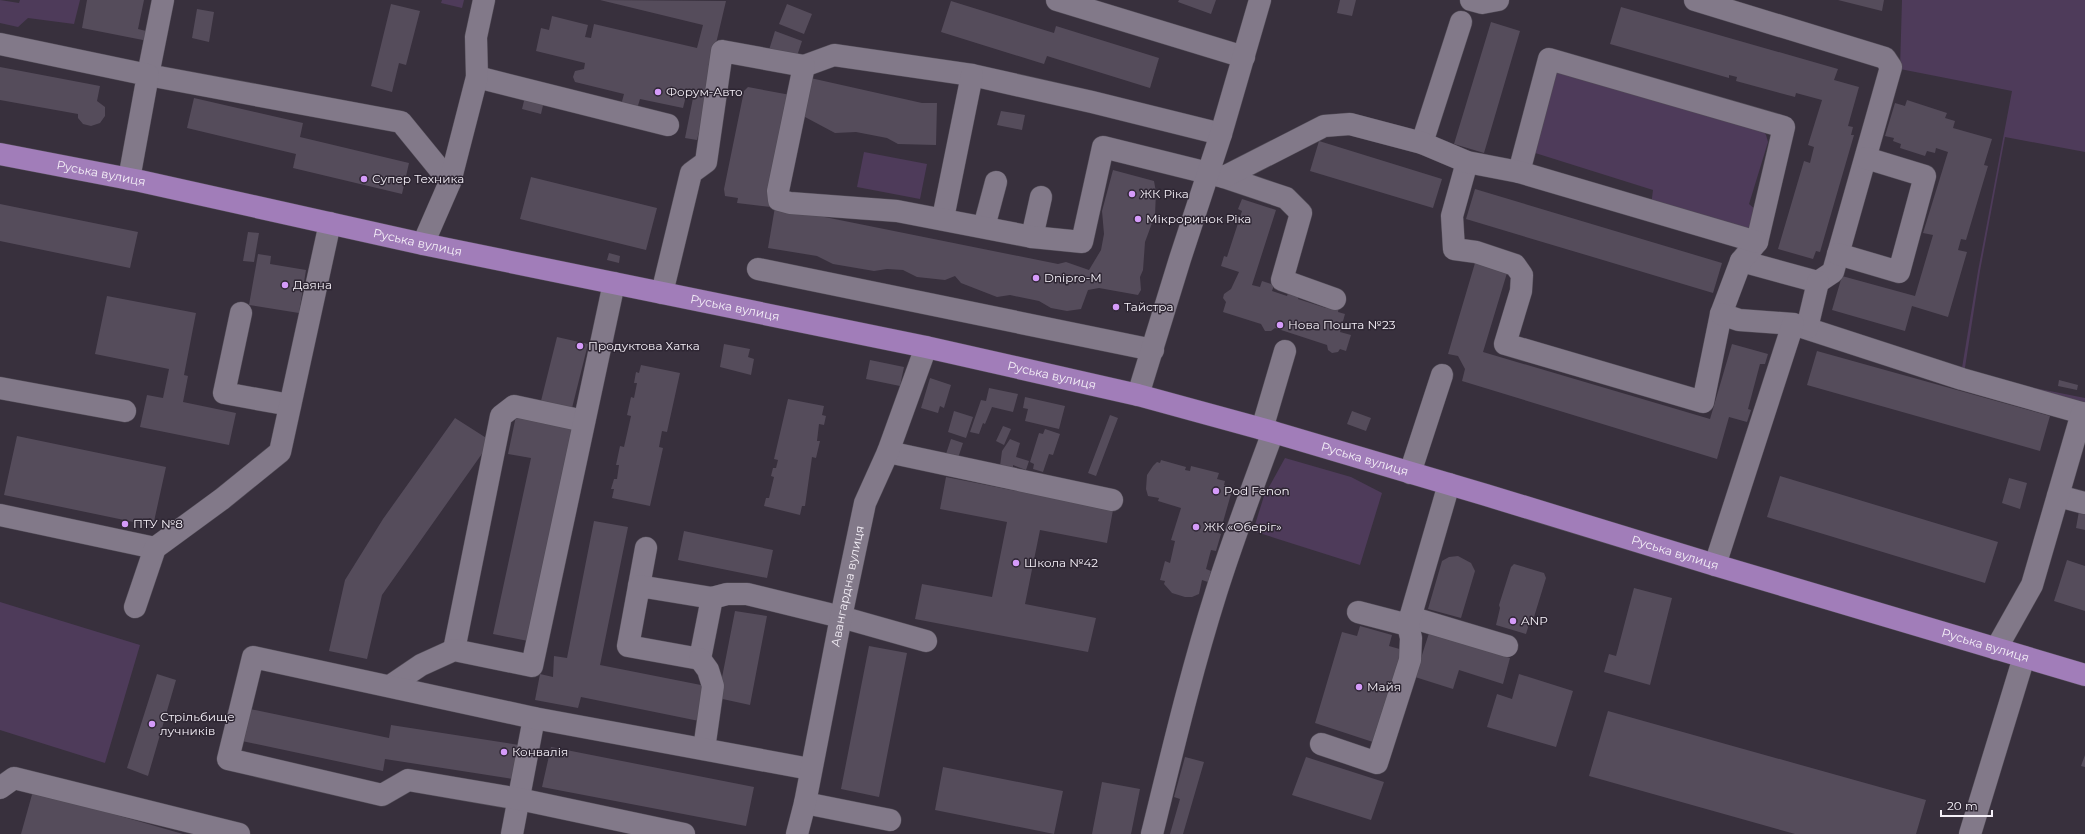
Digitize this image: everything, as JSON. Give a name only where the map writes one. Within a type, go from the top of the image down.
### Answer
[{"type":"main road","name":"Руська вулиця","points":[[0,154],[129,179],[423,244],[926,347],[1138,395],[1449,484],[2085,675]]},
{"type":"street","points":[[129,179],[163,0]]},
{"type":"street","points":[[423,244],[450,182],[477,77],[476,37],[484,0]]},
{"type":"street","points":[[1056,0],[1244,57]]},
{"type":"street","points":[[1138,395],[1180,259],[1216,175],[1221,134],[1260,0]]},
{"type":"street","points":[[1471,0],[1482,3],[1498,0]]},
{"type":"street","points":[[1695,0],[1885,58],[1890,67],[1866,158],[1833,272],[1818,282],[1800,326],[1715,565]]},
{"type":"street","points":[[1422,143],[1461,22]]},
{"type":"street","points":[[0,44],[148,75],[401,122],[450,182]]},
{"type":"street","points":[[662,293],[691,173],[706,162],[722,52],[804,66],[834,56],[972,75],[1092,102],[1221,134]]},
{"type":"street","points":[[1467,162],[1452,216],[1454,249],[1476,252],[1515,265],[1522,275],[1521,291],[1504,344],[1702,402],[1721,314],[1741,261],[1757,242],[1784,127],[1549,59],[1519,172]]},
{"type":"street","points":[[804,66],[778,191],[779,200],[790,203],[897,211],[943,218],[1032,237],[1082,242],[1103,147],[1216,175],[1286,198],[1301,213],[1282,280],[1335,300]]},
{"type":"street","points":[[943,218],[972,75]]},
{"type":"street","points":[[477,77],[668,125]]},
{"type":"street","points":[[1216,175],[1324,126],[1350,124],[1422,143],[1467,162],[1519,172],[1757,242]]},
{"type":"street","points":[[1838,254],[1899,272],[1925,176],[1866,158]]},
{"type":"street","points":[[984,227],[996,182]]},
{"type":"street","points":[[1032,237],[1041,197]]},
{"type":"street","points":[[135,607],[155,548],[222,499],[280,452],[330,223]]},
{"type":"street","points":[[1741,261],[1818,282]]},
{"type":"street","points":[[758,269],[1153,350]]},
{"type":"street","points":[[390,686],[421,665],[454,650],[532,666],[614,283]]},
{"type":"street","points":[[241,313],[224,393],[290,405]]},
{"type":"street","points":[[1721,314],[1739,320],[1800,326],[1962,379],[2084,413],[2032,585],[1996,649]]},
{"type":"street","name":"Авангардна вулиця","points":[[797,834],[805,803],[810,769],[865,503],[888,452],[926,347]]},
{"type":"street","points":[[1152,834],[1186,698],[1216,594],[1268,431],[1285,351]]},
{"type":"street","points":[[1410,473],[1442,375]]},
{"type":"street","points":[[0,388],[125,411]]},
{"type":"street","points":[[454,650],[501,416],[514,406],[584,421]]},
{"type":"street","points":[[888,452],[1112,500]]},
{"type":"street","points":[[1321,744],[1377,763],[1410,660],[1411,638],[1409,621],[1449,484]]},
{"type":"street","points":[[2058,496],[2085,503]]},
{"type":"street","points":[[0,515],[155,548]]},
{"type":"street","points":[[646,548],[628,646],[700,659],[708,670],[713,686],[704,749]]},
{"type":"street","points":[[639,586],[712,598],[727,594],[746,594],[841,617],[926,641]]},
{"type":"street","points":[[700,659],[712,598]]},
{"type":"street","points":[[1358,612],[1409,621],[1507,646]]},
{"type":"street","points":[[684,834],[519,799],[408,780],[382,795],[228,759],[253,657],[534,718],[810,769]]},
{"type":"street","points":[[1970,834],[2024,657]]},
{"type":"street","points":[[512,834],[534,718]]},
{"type":"street","points":[[0,788],[14,778],[239,834]]},
{"type":"street","points":[[805,803],[890,820]]},
{"type":"shaded area","points":[[0,0],[19,3],[20,0],[80,0],[74,24],[28,18],[18,27],[0,23]]},
{"type":"shaded area","points":[[442,0],[464,0],[462,8],[441,3]]},
{"type":"shaded area","points":[[1902,0],[2085,0],[2085,152],[2005,137],[1980,271],[1964,374],[2085,398],[2085,415],[1960,380],[1978,271],[2012,91],[1900,69]]},
{"type":"shaded area","points":[[1556,72],[1762,129],[1768,142],[1749,204],[1756,210],[1749,230],[1651,206],[1653,190],[1532,152]]},
{"type":"shaded area","points":[[864,152],[927,164],[920,199],[857,187]]},
{"type":"shaded area","points":[[1285,458],[1351,477],[1382,493],[1360,565],[1253,531],[1264,496]]},
{"type":"shaded area","points":[[0,602],[140,645],[105,763],[0,730]]},
{"type":"building","points":[[87,0],[144,0],[138,29],[150,32],[148,41],[82,28]]},
{"type":"building","points":[[600,0],[726,1],[710,69],[714,70],[697,140],[685,138],[694,93],[687,92],[683,108],[640,99],[637,109],[621,105],[624,94],[575,82],[573,77],[575,71],[584,69],[585,63],[536,51],[541,28],[549,30],[552,16],[588,25],[585,37],[591,38],[594,24],[697,48],[703,25]]},
{"type":"building","points":[[1179,0],[1216,0],[1211,14],[1178,2]]},
{"type":"building","points":[[1340,0],[1356,0],[1352,16],[1337,13]]},
{"type":"building","points":[[1838,0],[1884,0],[1882,11]]},
{"type":"building","points":[[951,1],[1054,33],[1056,26],[1159,58],[1150,88],[1047,56],[1044,64],[941,32]]},
{"type":"building","points":[[391,4],[420,11],[406,65],[399,63],[392,92],[371,86]]},
{"type":"building","points":[[787,4],[812,14],[804,34],[779,24]]},
{"type":"building","points":[[1621,7],[1838,69],[1834,80],[1859,87],[1848,126],[1853,127],[1851,135],[1854,135],[1820,252],[1816,251],[1813,259],[1778,249],[1804,161],[1810,163],[1814,147],[1808,145],[1822,100],[1796,93],[1795,97],[1736,81],[1737,77],[1729,75],[1729,78],[1610,44]]},
{"type":"building","points":[[197,9],[214,12],[209,42],[192,38]]},
{"type":"building","points":[[1491,22],[1520,31],[1484,153],[1454,144]]},
{"type":"building","points":[[775,31],[802,41],[796,59],[769,50]]},
{"type":"building","points":[[0,67],[100,86],[97,101],[105,107],[105,116],[100,123],[91,126],[83,124],[78,118],[78,114],[0,100]]},
{"type":"building","points":[[806,77],[922,103],[937,103],[936,145],[898,144],[887,138],[856,132],[835,133],[790,109],[771,207],[737,203],[738,198],[725,196],[724,189],[744,91],[748,87],[796,96]]},
{"type":"building","points":[[525,97],[544,101],[541,114],[522,109]]},
{"type":"building","points":[[194,98],[303,123],[300,137],[409,163],[402,194],[293,168],[296,154],[187,128]]},
{"type":"building","points":[[1907,100],[1947,113],[1945,118],[1955,121],[1953,128],[1992,139],[1984,165],[1988,166],[1966,240],[1961,239],[1958,250],[1967,252],[1948,317],[1912,306],[1905,331],[1832,310],[1842,276],[1915,296],[1933,235],[1923,233],[1948,152],[1936,148],[1935,153],[1927,151],[1925,156],[1900,148],[1901,144],[1893,141],[1894,138],[1885,136],[1895,103],[1905,106]]},
{"type":"building","points":[[1001,111],[1025,115],[1022,130],[997,125]]},
{"type":"building","points":[[1319,141],[1442,179],[1433,208],[1310,171]]},
{"type":"building","name":"ЖК Ріка","points":[[1113,170],[1154,181],[1156,192],[1155,215],[1145,242],[1143,270],[1140,277],[1141,290],[1138,295],[1099,288],[1088,290],[1081,309],[1067,311],[1051,308],[1039,301],[1010,295],[997,297],[961,283],[955,276],[945,280],[917,277],[903,270],[887,269],[874,271],[833,264],[817,256],[768,248],[775,207],[1058,264],[1066,262],[1089,270],[1101,250],[1104,234],[1102,211]]},
{"type":"building","points":[[531,177],[657,208],[646,250],[520,219]]},
{"type":"building","points":[[1475,189],[1722,263],[1713,293],[1466,219]]},
{"type":"building","points":[[1242,199],[1276,210],[1252,285],[1260,287],[1262,281],[1274,285],[1272,291],[1287,296],[1289,290],[1300,294],[1298,299],[1326,308],[1327,303],[1339,307],[1338,312],[1345,314],[1340,332],[1351,335],[1346,351],[1340,349],[1338,352],[1332,353],[1328,350],[1327,345],[1275,328],[1271,331],[1265,331],[1261,324],[1223,312],[1226,302],[1223,298],[1224,294],[1231,289],[1239,272],[1221,266],[1224,256],[1227,257],[1242,211],[1238,209]]},
{"type":"building","points":[[0,204],[138,232],[130,268],[0,241]]},
{"type":"building","points":[[248,232],[259,233],[254,262],[243,261]]},
{"type":"building","points":[[609,253],[620,256],[619,263],[607,260]]},
{"type":"building","points":[[258,254],[271,256],[270,264],[306,270],[299,313],[249,305]]},
{"type":"building","points":[[1475,263],[1507,273],[1483,352],[1710,419],[1732,344],[1768,354],[1765,364],[1760,364],[1748,409],[1751,410],[1747,422],[1729,417],[1717,459],[1462,381],[1465,369],[1458,356],[1448,354]]},
{"type":"building","points":[[107,296],[196,313],[184,375],[188,376],[183,402],[236,413],[229,445],[140,427],[147,395],[163,398],[169,369],[95,354]]},
{"type":"building","points":[[557,337],[588,344],[572,408],[541,401]]},
{"type":"building","points":[[724,344],[750,349],[748,357],[754,359],[751,375],[720,367]]},
{"type":"building","points":[[1817,351],[2050,416],[2040,451],[1807,385]]},
{"type":"building","points":[[870,360],[904,367],[900,386],[866,379]]},
{"type":"building","points":[[641,365],[680,373],[667,432],[662,431],[659,447],[663,448],[650,506],[612,498],[614,489],[611,489],[614,479],[617,479],[619,465],[616,465],[620,446],[624,447],[631,416],[627,415],[631,397],[634,398],[637,383],[634,383],[636,372],[639,373]]},
{"type":"building","points":[[930,378],[951,385],[944,408],[940,406],[938,413],[921,408]]},
{"type":"building","points":[[2059,380],[2078,385],[2077,390],[2058,386]]},
{"type":"building","points":[[989,388],[1018,394],[1013,412],[992,407],[979,434],[970,432],[981,400],[986,401]]},
{"type":"building","points":[[1025,397],[1065,406],[1059,429],[1025,421],[1028,409],[1023,408]]},
{"type":"building","points":[[788,399],[824,406],[822,415],[826,416],[824,425],[819,424],[817,441],[820,441],[816,458],[812,457],[805,506],[802,506],[800,515],[764,506],[766,498],[769,498],[774,477],[771,476],[773,468],[776,468],[778,460],[774,459]]},
{"type":"building","points":[[954,411],[973,417],[966,438],[948,432]]},
{"type":"building","points":[[1352,411],[1371,418],[1366,431],[1347,424]]},
{"type":"building","points":[[1110,415],[1118,418],[1096,476],[1088,473]]},
{"type":"building","points":[[516,416],[573,427],[528,641],[493,634],[531,458],[508,454]]},
{"type":"building","points":[[455,418],[491,441],[382,595],[367,659],[329,651],[345,580],[383,519]]},
{"type":"building","points":[[1003,426],[1011,429],[1004,445],[996,441]]},
{"type":"building","points":[[1045,429],[1060,434],[1053,455],[1049,454],[1043,472],[1033,469],[1034,464],[1030,462],[1039,433],[1043,434]]},
{"type":"building","points":[[17,436],[166,467],[153,526],[4,495]]},
{"type":"building","points":[[951,439],[963,443],[958,458],[946,454]]},
{"type":"building","points":[[1010,439],[1020,443],[1016,457],[1029,461],[1026,470],[1013,465],[1013,468],[1000,466],[1002,451]]},
{"type":"building","name":"ЖК «Оберіг»","points":[[1161,460],[1186,467],[1185,470],[1190,471],[1191,466],[1219,473],[1217,479],[1225,481],[1224,485],[1228,486],[1226,493],[1231,494],[1223,522],[1219,521],[1216,532],[1221,534],[1216,551],[1211,550],[1206,569],[1211,571],[1208,582],[1202,580],[1199,594],[1192,597],[1185,597],[1172,593],[1164,584],[1165,581],[1160,580],[1165,561],[1170,563],[1175,541],[1171,540],[1181,508],[1158,501],[1159,498],[1148,496],[1146,489],[1147,475],[1153,466],[1157,462],[1160,463]]},
{"type":"building","points":[[1780,476],[1998,542],[1985,583],[1767,517]]},
{"type":"building","name":"Школа №42","points":[[946,477],[1113,510],[1107,543],[1040,530],[1025,604],[1096,618],[1088,652],[915,619],[922,584],[992,597],[1007,522],[940,509]]},
{"type":"building","points":[[2009,478],[2027,483],[2020,509],[2002,503]]},
{"type":"building","points":[[2079,511],[2085,512],[2085,530],[2076,528]]},
{"type":"building","points":[[594,521],[628,527],[600,665],[706,686],[699,721],[581,697],[578,708],[535,700],[540,674],[553,677],[554,656],[567,658]]},
{"type":"building","points":[[684,531],[773,550],[767,578],[678,560]]},
{"type":"building","points":[[1458,556],[1471,563],[1475,571],[1461,618],[1428,609],[1442,561],[1449,557]]},
{"type":"building","points":[[2067,560],[2085,566],[2085,611],[2054,601]]},
{"type":"building","points":[[1514,564],[1544,573],[1546,578],[1534,617],[1531,618],[1526,634],[1496,625],[1500,608],[1499,605],[1511,567]]},
{"type":"building","points":[[1634,588],[1672,598],[1650,685],[1604,672],[1609,654],[1616,656]]},
{"type":"building","points":[[735,611],[767,616],[750,705],[718,698]]},
{"type":"building","name":"Майя","points":[[1360,626],[1392,635],[1389,646],[1403,650],[1376,743],[1315,723],[1342,632],[1357,636]]},
{"type":"building","name":"Майя","points":[[1429,633],[1510,658],[1503,684],[1459,670],[1453,689],[1415,677]]},
{"type":"building","points":[[869,646],[907,653],[879,797],[841,789]]},
{"type":"building","name":"Стрільбище лучників","points":[[157,674],[176,680],[148,776],[127,768]]},
{"type":"building","points":[[1519,674],[1573,691],[1556,747],[1487,727],[1497,694],[1512,699]]},
{"type":"building","points":[[250,709],[389,738],[391,725],[519,745],[513,779],[385,759],[383,771],[242,741]]},
{"type":"building","points":[[1608,711],[1926,800],[1916,834],[1795,834],[1589,776]]},
{"type":"building","points":[[551,747],[754,787],[746,826],[542,787]]},
{"type":"building","points":[[2085,755],[2085,767],[2081,766]]},
{"type":"building","points":[[1185,757],[1204,762],[1183,834],[1170,834],[1180,799],[1174,797]]},
{"type":"building","points":[[1306,757],[1384,782],[1371,820],[1292,795]]},
{"type":"building","points":[[943,767],[1063,791],[1054,834],[935,810]]},
{"type":"building","points":[[1102,782],[1140,789],[1131,834],[1092,834]]},
{"type":"building","points":[[33,791],[183,834],[21,834]]},
{"type":"place","name":"Форум-Авто","points":[[658,92]]},
{"type":"place","name":"Супер Техника","points":[[364,179]]},
{"type":"place","name":"ЖК Ріка","points":[[1132,194]]},
{"type":"place","name":"Мікроринок Ріка","points":[[1138,219]]},
{"type":"place","name":"Dnipro-M","points":[[1036,278]]},
{"type":"place","name":"Даяна","points":[[285,285]]},
{"type":"place","name":"Тайстра","points":[[1116,307]]},
{"type":"place","name":"Нова Пошта №23","points":[[1280,325]]},
{"type":"place","name":"Продуктова Хатка","points":[[580,346]]},
{"type":"place","name":"Pod Fenon","points":[[1216,491]]},
{"type":"place","name":"ПТУ №8","points":[[125,524]]},
{"type":"place","name":"ЖК «Оберіг»","points":[[1196,527]]},
{"type":"place","name":"Школа №42","points":[[1016,563]]},
{"type":"place","name":"ANP","points":[[1513,621]]},
{"type":"place","name":"Майя","points":[[1359,687]]},
{"type":"place","name":"Стрільбище лучників","points":[[152,724]]},
{"type":"place","name":"Конвалія","points":[[504,752]]}]
